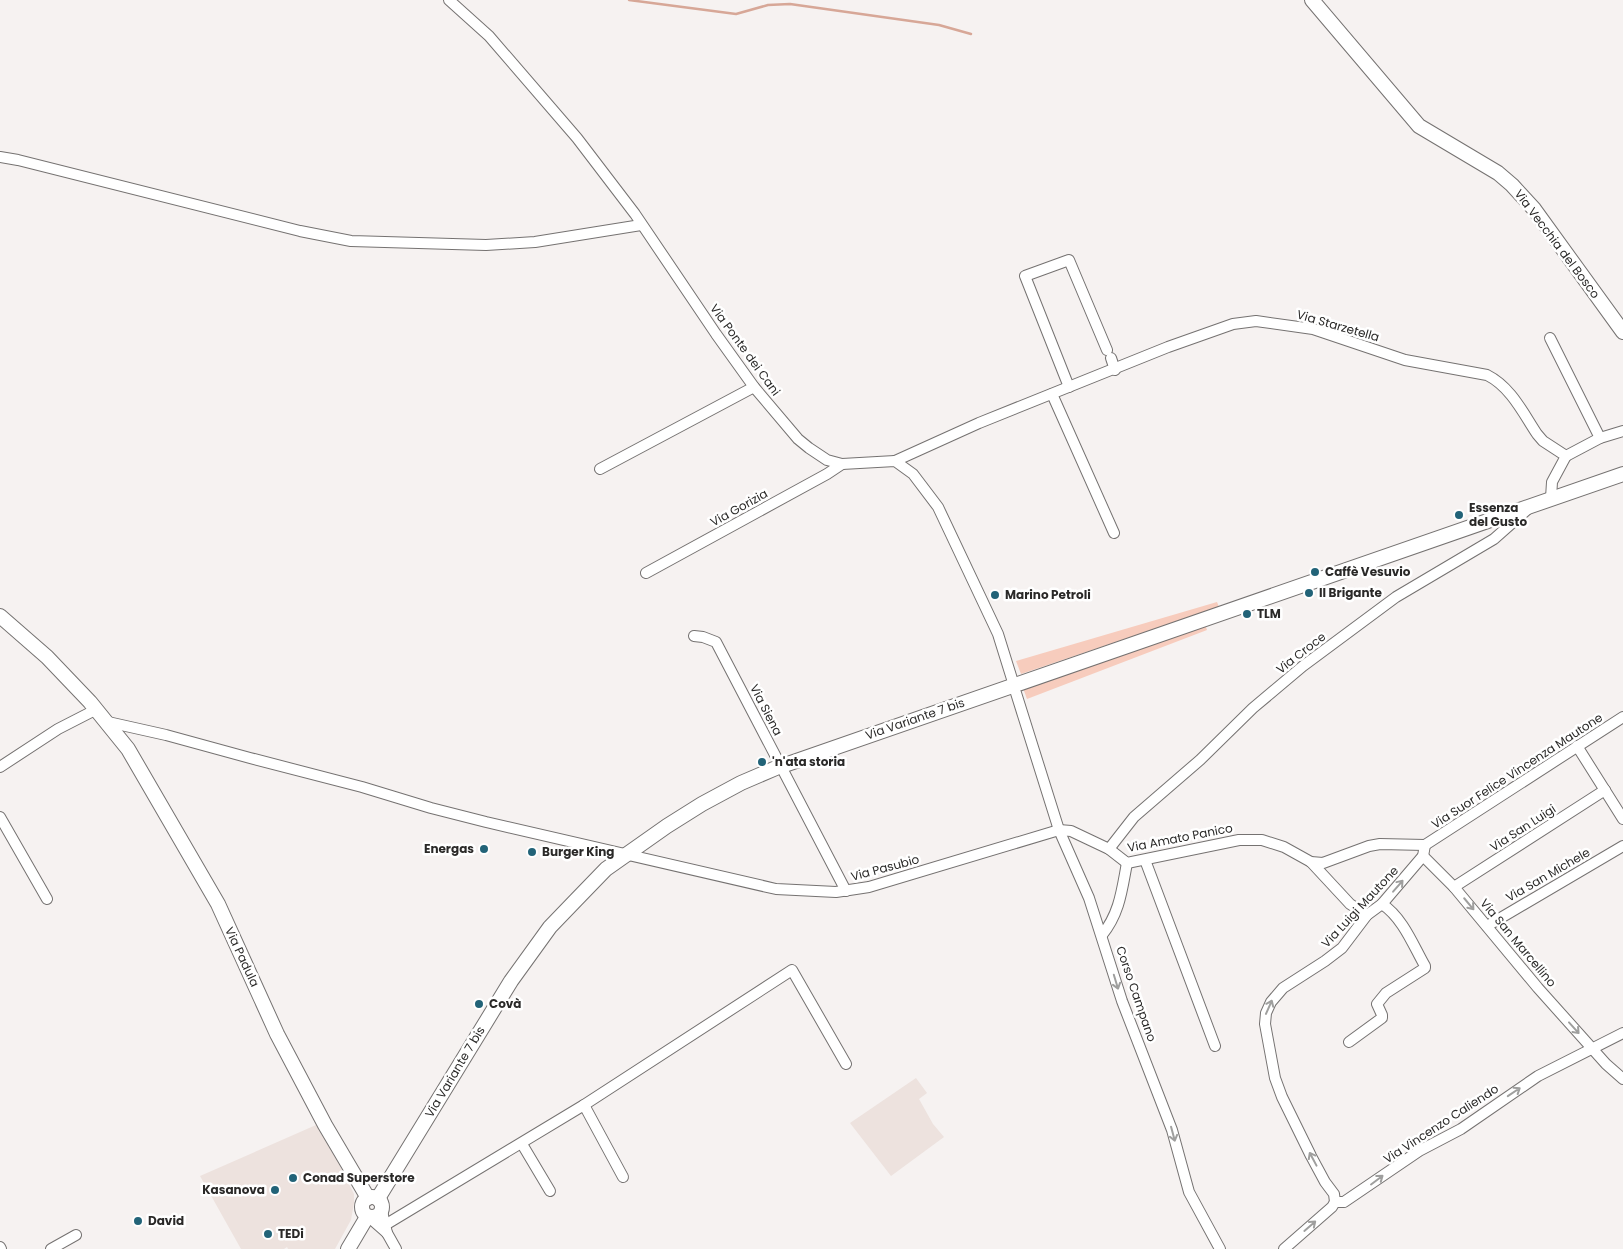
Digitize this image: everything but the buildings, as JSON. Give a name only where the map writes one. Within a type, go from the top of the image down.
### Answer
[{"type":"main road","name":"Via Vecchia del Bosco","points":[[1312,0],[1419,126],[1498,173],[1512,184],[1534,209],[1623,332]]},
{"type":"main road","name":"Via Variante 7 bis","points":[[348,1249],[468,1049],[530,954],[550,927],[606,869],[702,804],[741,783],[780,766],[1623,474]]},
{"type":"main road","name":"Via Padula","points":[[0,616],[47,657],[108,722],[128,749],[218,904],[277,1034],[373,1209]]},
{"type":"street","name":"Via Ponte dei Cani","points":[[449,0],[489,36],[577,138],[642,225],[754,387],[798,439],[827,460],[842,464],[895,461]]},
{"type":"street","points":[[0,157],[300,231],[351,241],[486,245],[535,242],[642,225]]},
{"type":"street","points":[[1068,388],[1025,276],[1069,260],[1115,370]]},
{"type":"street","name":"Via Starzetella","points":[[895,461],[979,423],[1115,370],[1168,347],[1233,324],[1256,321],[1312,329],[1405,360],[1487,375],[1505,388],[1543,440],[1566,456]]},
{"type":"street","points":[[1550,338],[1600,438]]},
{"type":"street","points":[[600,469],[754,387]]},
{"type":"street","points":[[1052,394],[1114,533]]},
{"type":"street","points":[[1551,498],[1552,482],[1566,456],[1600,438],[1623,431]]},
{"type":"street","points":[[895,461],[913,474],[938,507],[998,634],[1012,679]]},
{"type":"street","name":"Via Gorizia","points":[[646,573],[842,464]]},
{"type":"street","name":"Via Croce","points":[[1110,849],[1134,817],[1200,760],[1253,708],[1303,666],[1396,598],[1494,539],[1533,506]]},
{"type":"street","name":"Via Siena","points":[[694,636],[716,642],[846,891]]},
{"type":"street","name":"Corso Campano","points":[[1016,693],[1060,830],[1089,898],[1122,1001],[1172,1130],[1189,1192],[1220,1249]]},
{"type":"street","points":[[0,768],[58,729],[96,709]]},
{"type":"street","name":"Via Suor Felice Vincenza Mautone","points":[[1425,845],[1623,717]]},
{"type":"street","points":[[108,722],[166,735],[459,815],[626,855]]},
{"type":"street","points":[[1577,746],[1623,819]]},
{"type":"street","name":"Via San Luigi","points":[[1454,886],[1605,790]]},
{"type":"street","points":[[0,817],[47,899]]},
{"type":"street","name":"Via Amato Panico","points":[[1060,830],[1071,831],[1110,849],[1127,863],[1182,850],[1240,840],[1262,840],[1284,847],[1311,862],[1350,904],[1367,915]]},
{"type":"street","name":"Via Pasubio","points":[[626,855],[776,889],[836,892],[869,887],[1060,830]]},
{"type":"street","points":[[1311,862],[1331,862],[1369,846],[1380,844],[1425,845],[1423,856]]},
{"type":"street","name":"Via San Michele","points":[[1487,926],[1623,846]]},
{"type":"street","name":"Via San Marcellino","points":[[1423,856],[1454,886],[1538,988],[1623,1079]]},
{"type":"street","name":"Via Luigi Mautone","points":[[1336,1202],[1334,1194],[1311,1156],[1282,1097],[1275,1078],[1265,1024],[1266,1012],[1270,1002],[1283,988],[1342,948],[1367,915],[1382,904],[1423,856]]},
{"type":"street","points":[[1145,860],[1215,1046]]},
{"type":"street","points":[[1102,935],[1114,917],[1123,888],[1127,863]]},
{"type":"street","points":[[1349,1042],[1382,1018],[1377,1004],[1386,993],[1426,966],[1392,910],[1382,904]]},
{"type":"street","points":[[386,1229],[584,1105],[792,970],[846,1064]]},
{"type":"street","name":"Via Vincenzo Caliendo","points":[[1284,1249],[1336,1202],[1344,1202],[1420,1151],[1460,1129],[1538,1076],[1623,1033]]},
{"type":"street","points":[[584,1105],[622,1177]]},
{"type":"street","points":[[522,1144],[550,1191]]},
{"type":"street","points":[[373,1209],[396,1249]]},
{"type":"street","points":[[51,1249],[76,1234]]},
{"type":"shaded area","points":[[1217,602],[1219,607],[1021,674],[1016,661]]},
{"type":"shaded area","points":[[1205,624],[1207,630],[1027,699],[1023,688]]},
{"type":"shaded area","points":[[916,1078],[927,1093],[919,1099],[933,1124],[944,1137],[891,1176],[850,1123]]},
{"type":"shaded area","points":[[316,1125],[354,1194],[351,1220],[335,1249],[288,1249],[287,1247],[284,1249],[241,1249],[200,1176]]},
{"type":"waterway","points":[[629,0],[736,14],[768,5],[790,4],[939,25],[971,34]]},
{"type":"place","name":"Essenza del Gusto","points":[[1459,515]]},
{"type":"place","name":"Caffè Vesuvio","points":[[1315,572]]},
{"type":"place","name":"Il Brigante","points":[[1309,593]]},
{"type":"place","name":"Marino Petroli","points":[[995,595]]},
{"type":"place","name":"TLM","points":[[1247,614]]},
{"type":"place","name":"'n'ata storia","points":[[762,762]]},
{"type":"place","name":"Energas","points":[[484,849]]},
{"type":"place","name":"Burger King","points":[[532,852]]},
{"type":"place","name":"Covà","points":[[479,1004]]},
{"type":"place","name":"Conad Superstore","points":[[293,1178]]},
{"type":"place","name":"Kasanova","points":[[275,1190]]},
{"type":"place","name":"David","points":[[138,1221]]},
{"type":"place","name":"TEDi","points":[[268,1234]]}]
